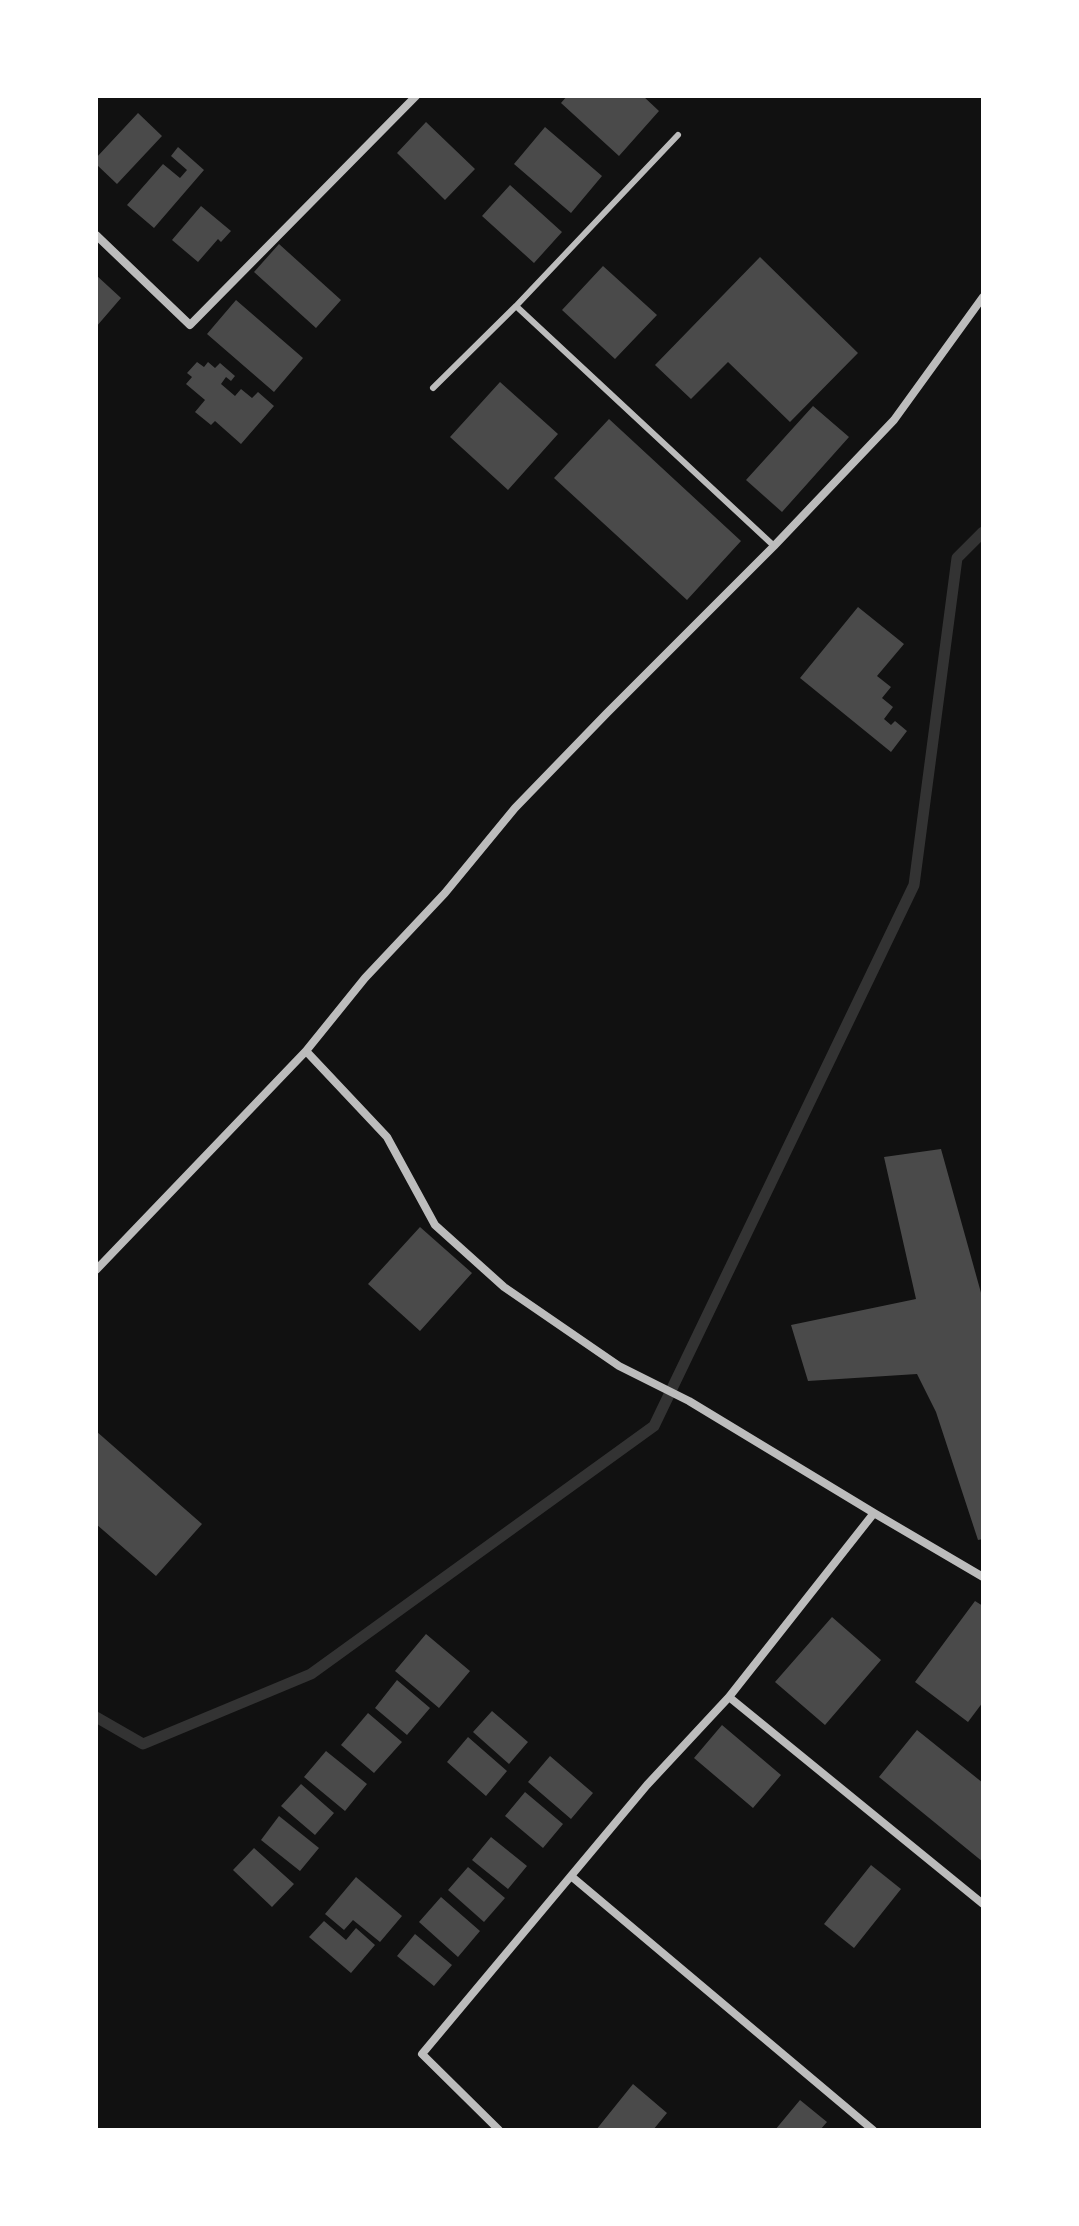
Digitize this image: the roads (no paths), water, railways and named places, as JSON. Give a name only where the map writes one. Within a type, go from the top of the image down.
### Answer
[{"type":"street","points":[[96,235],[190,325],[416,96]]},
{"type":"street","points":[[96,1270],[306,1051],[365,978],[445,893],[515,808],[894,420],[983,297]]},
{"type":"street","points":[[306,1051],[387,1137],[435,1225],[504,1287],[619,1366],[689,1401],[983,1577]]},
{"type":"street","points":[[499,2130],[422,2054],[647,1785],[729,1697],[874,1513]]},
{"type":"street","points":[[729,1697],[983,1904]]},
{"type":"street","points":[[571,1876],[873,2130]]},
{"type":"lane","points":[[433,388],[516,306],[678,135]]},
{"type":"lane","points":[[516,306],[774,546]]},
{"type":"waterway","points":[[96,1717],[143,1744],[311,1674],[654,1426],[914,885],[957,558],[983,532]]}]
